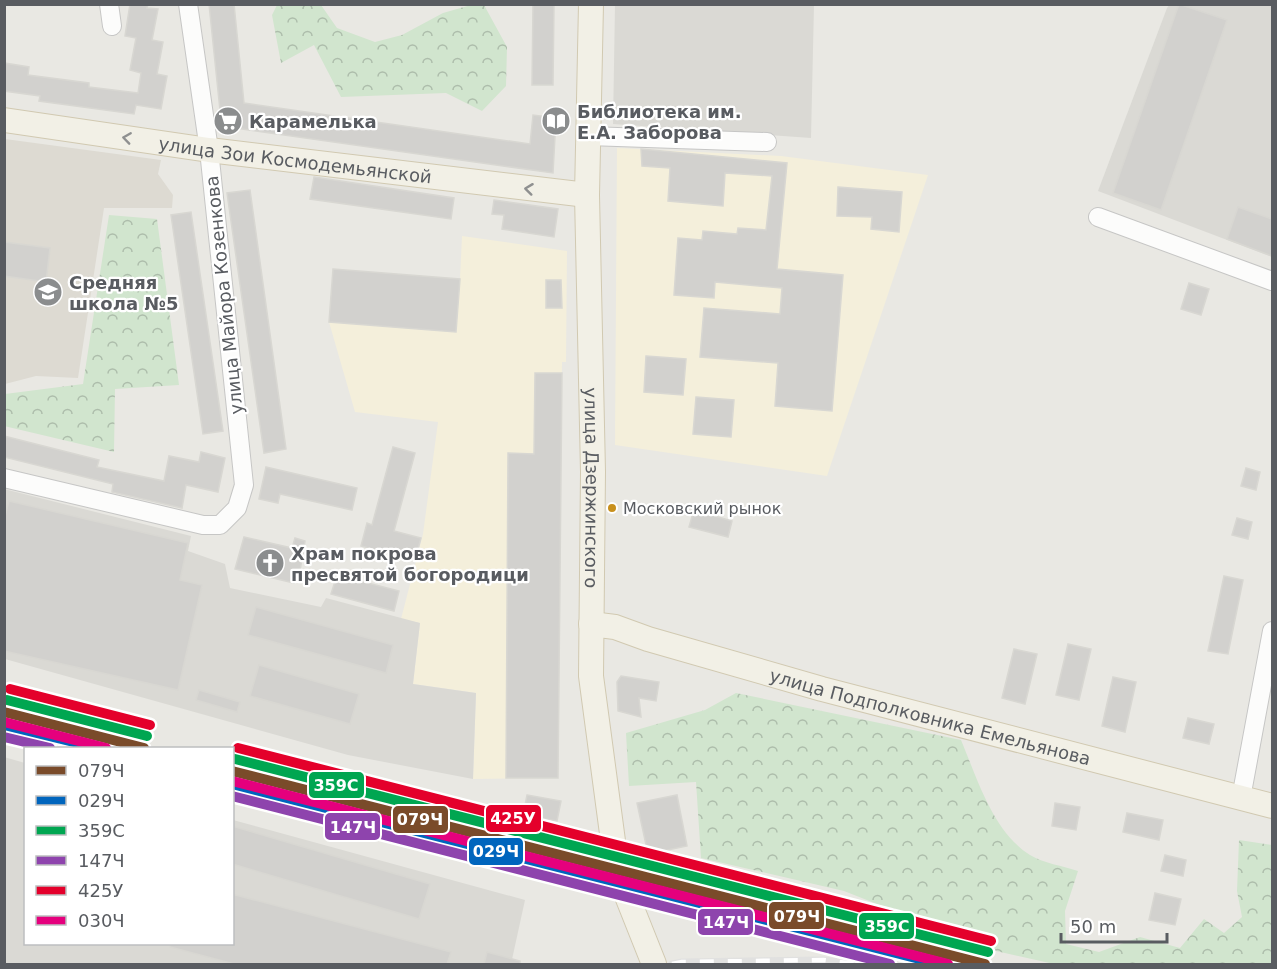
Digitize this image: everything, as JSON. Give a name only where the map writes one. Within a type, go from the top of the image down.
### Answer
[{"type":"main road","name":"улица Дзержинского","points":[[591,4],[587,195],[593,472],[591,676],[616,872],[654,964]]},
{"type":"main road","name":"улица Зои Космодемьянской","points":[[4,120],[209,150],[587,195]]},
{"type":"main road","name":"улица Подполковника Емельянова","points":[[591,624],[615,627],[648,639],[822,689],[1272,806]]},
{"type":"street","points":[[109,4],[112,26]]},
{"type":"street","name":"улица Майора Козенкова","points":[[4,478],[203,525],[220,525],[237,508],[244,485],[209,150],[188,4]]},
{"type":"street","points":[[588,136],[767,142]]},
{"type":"street","points":[[1098,217],[1272,281]]},
{"type":"street","points":[[1241,798],[1272,631]]},
{"type":"shaded area","points":[[1170,4],[1272,5],[1272,257],[1098,191]]},
{"type":"shaded area","points":[[615,5],[814,5],[811,138],[613,124]]},
{"type":"shaded area","name":"Средняя школа №5","points":[[5,139],[161,160],[158,174],[173,195],[172,208],[104,208],[78,378],[36,376],[5,384]]},
{"type":"shaded area","name":"Московский рынок","points":[[617,148],[781,156],[928,175],[827,476],[615,445]]},
{"type":"shaded area","points":[[462,236],[567,251],[566,362],[562,362],[558,778],[473,779],[476,693],[413,684],[420,623],[401,619],[423,534],[438,422],[355,412],[329,322],[333,269],[460,279]]},
{"type":"shaded area","points":[[4,489],[191,536],[188,551],[225,564],[230,588],[321,607],[326,598],[420,623],[413,684],[476,693],[473,779],[348,755],[5,659]]},
{"type":"shaded area","points":[[4,757],[24,763],[24,945],[234,945],[234,820],[525,900],[511,964],[5,964]]},
{"type":"green space","points":[[277,5],[321,5],[337,28],[375,42],[402,35],[443,13],[471,5],[484,5],[507,47],[506,86],[482,111],[446,93],[341,97],[314,45],[281,63],[272,15]]},
{"type":"green space","points":[[109,215],[157,219],[179,385],[115,389],[114,452],[4,426],[5,394],[83,384]]},
{"type":"green space","points":[[736,693],[961,740],[980,787],[996,819],[1006,833],[1017,845],[1035,858],[1078,871],[1065,911],[1066,944],[1099,952],[1140,937],[1180,948],[1204,919],[1224,933],[1242,917],[1237,891],[1239,840],[1272,845],[1272,964],[1054,964],[996,951],[844,891],[701,858],[696,782],[629,786],[626,733],[705,710]]},
{"type":"building","points":[[130,4],[148,4],[147,8],[158,9],[152,40],[163,42],[157,74],[167,76],[161,109],[136,105],[134,114],[39,101],[40,96],[4,91],[4,63],[29,67],[28,75],[89,83],[89,87],[138,93],[141,73],[130,70],[136,38],[125,36]]},
{"type":"building","points":[[209,4],[234,4],[244,103],[530,144],[533,115],[556,118],[553,173],[228,127],[221,120]]},
{"type":"building","points":[[533,4],[554,4],[553,85],[532,85]]},
{"type":"building","points":[[1179,4],[1227,20],[1161,210],[1113,193]]},
{"type":"building","points":[[641,149],[787,163],[777,269],[843,275],[832,411],[775,406],[778,363],[700,357],[704,308],[780,314],[782,288],[715,282],[714,298],[674,295],[678,238],[702,240],[703,231],[737,234],[738,228],[766,230],[772,176],[725,173],[723,206],[668,201],[670,168],[642,166]]},
{"type":"building","points":[[314,177],[454,198],[451,219],[310,199]]},
{"type":"building","points":[[838,187],[902,192],[899,232],[871,229],[872,217],[837,216]]},
{"type":"building","points":[[250,190],[286,449],[264,453],[227,193]]},
{"type":"building","points":[[494,200],[558,209],[554,237],[502,229],[504,215],[492,214]]},
{"type":"building","points":[[1238,207],[1272,219],[1272,256],[1227,239]]},
{"type":"building","points":[[191,212],[223,431],[203,434],[171,215]]},
{"type":"building","points":[[4,242],[50,248],[46,282],[4,276]]},
{"type":"building","points":[[333,269],[460,279],[456,332],[329,322]]},
{"type":"building","points":[[546,280],[561,280],[562,308],[546,308]]},
{"type":"building","points":[[1189,283],[1209,289],[1201,315],[1181,309]]},
{"type":"building","points":[[646,356],[686,359],[683,395],[644,392]]},
{"type":"building","points":[[535,373],[562,373],[558,778],[506,778],[508,453],[534,454]]},
{"type":"building","points":[[696,397],[734,400],[731,437],[693,434]]},
{"type":"building","points":[[4,436],[99,460],[97,467],[164,481],[169,456],[199,462],[201,452],[225,458],[218,492],[186,485],[182,508],[112,492],[113,484],[4,457]]},
{"type":"building","points":[[393,447],[415,453],[394,531],[421,538],[415,560],[361,546],[367,523],[372,525]]},
{"type":"building","points":[[266,467],[357,488],[352,510],[280,494],[278,503],[259,499]]},
{"type":"building","points":[[1246,468],[1260,472],[1256,490],[1241,486]]},
{"type":"building","points":[[9,501],[188,543],[180,580],[202,585],[178,690],[4,651],[4,520]]},
{"type":"building","points":[[694,510],[732,521],[728,537],[689,527]]},
{"type":"building","points":[[1237,518],[1252,522],[1248,539],[1232,535]]},
{"type":"building","name":"Храм покрова пресвятой богородици","points":[[244,537],[292,548],[295,538],[305,541],[299,577],[296,576],[294,583],[235,569]]},
{"type":"building","points":[[337,575],[399,591],[394,611],[331,594]]},
{"type":"building","points":[[1224,576],[1243,580],[1228,654],[1208,651]]},
{"type":"building","points":[[256,607],[393,645],[386,673],[248,635]]},
{"type":"building","points":[[1068,644],[1091,649],[1079,700],[1056,695]]},
{"type":"building","points":[[1014,649],[1037,654],[1025,704],[1002,698]]},
{"type":"building","points":[[259,665],[359,694],[350,724],[250,696]]},
{"type":"building","points":[[621,676],[659,682],[656,701],[639,698],[641,717],[618,711],[617,682]]},
{"type":"building","points":[[1113,677],[1136,682],[1125,732],[1102,726]]},
{"type":"building","points":[[199,690],[240,702],[237,712],[196,700]]},
{"type":"building","points":[[1188,718],[1214,724],[1209,744],[1183,738]]},
{"type":"building","points":[[527,795],[561,801],[557,821],[523,815]]},
{"type":"building","points":[[677,795],[687,846],[648,854],[637,803]]},
{"type":"building","points":[[1055,803],[1080,807],[1076,830],[1052,826]]},
{"type":"building","points":[[1127,813],[1163,820],[1159,840],[1123,832]]},
{"type":"building","points":[[234,827],[430,884],[419,919],[234,865]]},
{"type":"building","points":[[1165,855],[1186,860],[1183,876],[1161,871]]},
{"type":"building","points":[[1155,893],[1181,899],[1175,925],[1149,920]]},
{"type":"building","points":[[234,895],[451,952],[447,964],[234,964],[170,947],[170,945],[234,945]]},
{"type":"building","points":[[487,952],[520,961],[520,964],[484,964]]},
{"type":"railway","points":[[672,964],[823,960],[856,964]]},
{"type":"transit line","name":"425У","points":[[10,689],[150,725]]},
{"type":"transit line","name":"359С","points":[[7,700],[147,736]]},
{"type":"transit line","name":"079Ч","points":[[4,712],[140,747]]},
{"type":"transit line","name":"030Ч","points":[[4,722],[102,747]]},
{"type":"transit line","name":"029Ч","points":[[4,725],[94,747]]},
{"type":"transit line","name":"147Ч","points":[[4,737],[46,747]]},
{"type":"transit line","name":"425У","points":[[238,748],[991,941]]},
{"type":"transit line","name":"359С","points":[[235,759],[988,952]]},
{"type":"transit line","name":"079Ч","points":[[234,772],[985,964]]},
{"type":"transit line","name":"030Ч","points":[[234,782],[948,964]]},
{"type":"transit line","name":"029Ч","points":[[234,785],[939,964]]},
{"type":"transit line","name":"147Ч","points":[[234,797],[890,964]]},
{"type":"place","name":"Карамелька","points":[[228,121]]},
{"type":"place","name":"Библиотека им. Е.А. Заборова","points":[[556,121]]},
{"type":"place","name":"Средняя школа №5","points":[[48,292]]},
{"type":"place","name":"Московский рынок","points":[[612,508]]},
{"type":"place","name":"Храм покрова пресвятой богородици","points":[[270,563]]}]
